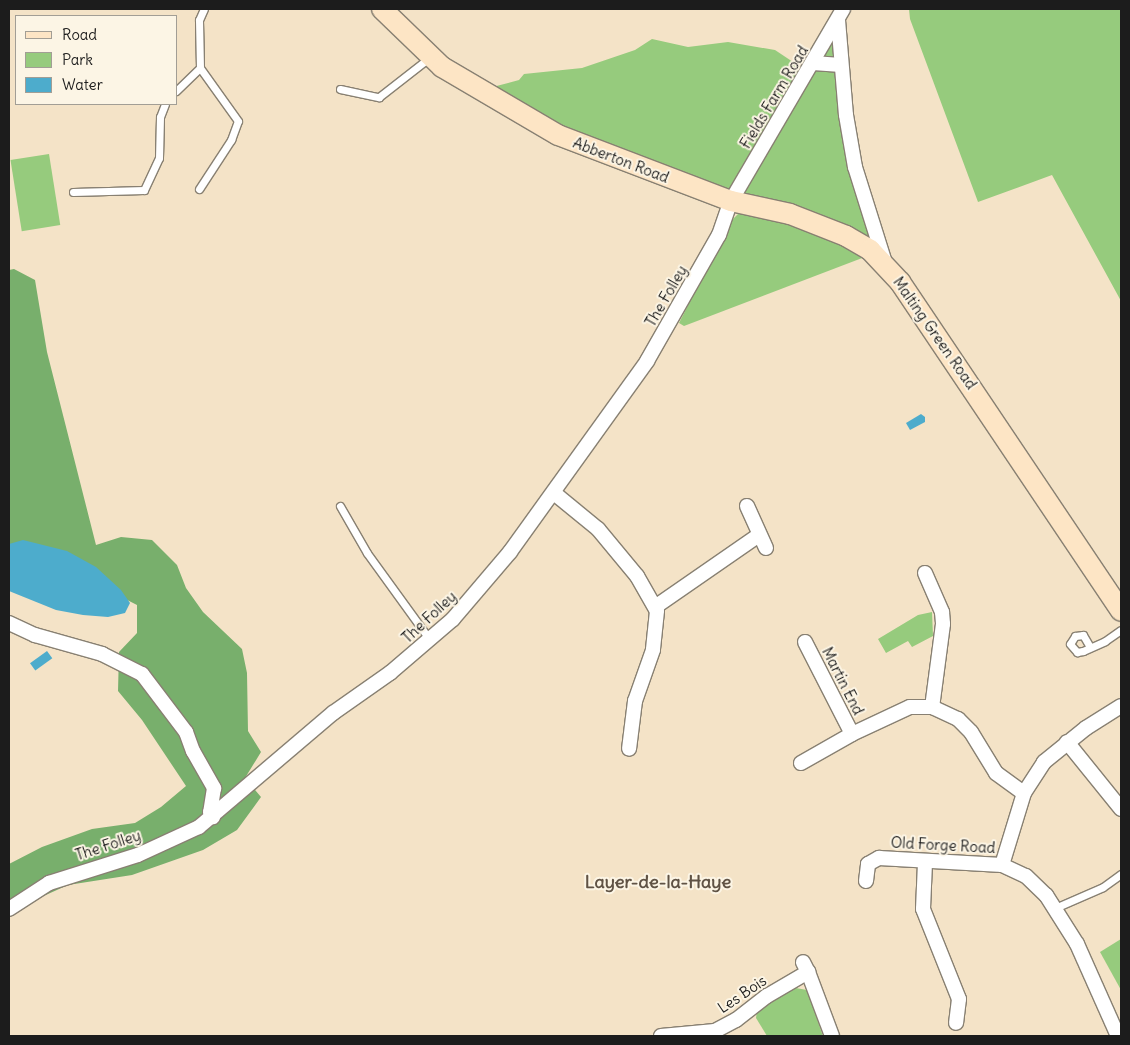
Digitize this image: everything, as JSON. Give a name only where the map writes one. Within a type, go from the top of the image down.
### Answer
[{"type":"street","name":"Abberton Road","points":[[382,9],[431,56],[457,77],[558,135],[731,201],[790,214],[846,236],[885,263]]},
{"type":"street","name":"Fields Farm Road","points":[[731,201],[841,15]]},
{"type":"street","name":"Malting Green Road","points":[[841,15],[841,65],[855,167],[885,263],[1017,452],[1121,610]]},
{"type":"street","points":[[813,63],[841,65]]},
{"type":"street","name":"The Folley","points":[[9,908],[49,883],[138,854],[213,817],[333,713],[431,641],[489,580],[554,493],[566,472],[647,361],[719,235],[731,201]]},
{"type":"street","points":[[554,493],[598,529],[637,576],[657,611],[654,650],[634,700],[628,749]]},
{"type":"street","points":[[747,506],[766,548]]},
{"type":"street","points":[[655,607],[759,535]]},
{"type":"street","points":[[925,573],[942,612],[943,624],[932,707]]},
{"type":"street","points":[[9,623],[35,635],[76,644],[102,654],[142,674],[186,732],[193,751],[214,788],[210,812],[213,817]]},
{"type":"street","name":"Martin End","points":[[805,642],[852,734]]},
{"type":"street","points":[[1002,865],[1024,793],[1044,762],[1067,742],[1121,706]]},
{"type":"street","points":[[801,764],[852,734],[910,707],[932,707],[958,720],[972,732],[996,773],[1024,793]]},
{"type":"street","points":[[1067,742],[1121,809]]},
{"type":"street","name":"Old Forge Road","points":[[866,881],[868,864],[879,858],[925,863],[1002,865],[1026,876],[1046,895],[1077,944],[1118,1036]]},
{"type":"street","points":[[925,863],[922,909],[959,999],[956,1023]]},
{"type":"street","name":"Les Bois","points":[[661,1036],[715,1030],[736,1020],[806,967],[832,1036]]},
{"type":"lane","points":[[199,189],[231,140],[238,122],[200,68],[199,20],[204,9]]},
{"type":"lane","points":[[340,89],[379,97],[431,56]]},
{"type":"lane","points":[[178,89],[200,68]]},
{"type":"lane","points":[[73,192],[144,190],[159,158],[160,117],[165,105]]},
{"type":"lane","points":[[340,506],[367,553],[431,641]]},
{"type":"lane","points":[[1090,647],[1121,630]]},
{"type":"lane","points":[[1055,908],[1103,887],[1121,874]]},
{"type":"green space","points":[[909,9],[1121,9],[1121,301],[1052,175],[978,202],[910,19]]},
{"type":"green space","points":[[834,33],[872,238],[871,243],[742,192]]},
{"type":"green space","points":[[652,39],[688,47],[728,42],[775,50],[805,70],[733,188],[724,190],[546,123],[485,89],[519,80],[524,74],[582,68],[635,50]]},
{"type":"green space","points":[[49,154],[60,225],[22,231],[10,160]]},
{"type":"green space","points":[[749,212],[787,221],[870,255],[684,326],[679,323],[730,222],[738,214]]},
{"type":"green space","points":[[14,269],[35,280],[47,352],[96,545],[121,537],[152,540],[177,565],[186,588],[203,612],[242,649],[247,673],[248,731],[261,752],[245,778],[261,797],[237,830],[203,850],[132,875],[68,885],[28,903],[9,916],[9,864],[42,847],[92,829],[135,823],[161,807],[186,786],[142,720],[118,691],[119,652],[137,633],[137,605],[84,578],[9,566],[9,270]]},
{"type":"green space","points":[[932,612],[933,636],[912,647],[908,641],[886,653],[878,639],[918,615]]},
{"type":"green space","points":[[1121,939],[1121,990],[1100,952]]},
{"type":"green space","points":[[790,987],[807,990],[823,1036],[767,1036],[756,1018],[757,1011]]},
{"type":"water","points":[[921,414],[925,417],[925,422],[910,430],[906,423]]},
{"type":"water","points":[[23,540],[67,551],[96,567],[121,590],[130,603],[125,613],[108,617],[56,610],[9,591],[9,544]]},
{"type":"water","points":[[47,651],[52,658],[35,671],[30,663]]},
{"type":"district","name":"Layer-de-la-Haye","points":[[658,882]]}]
